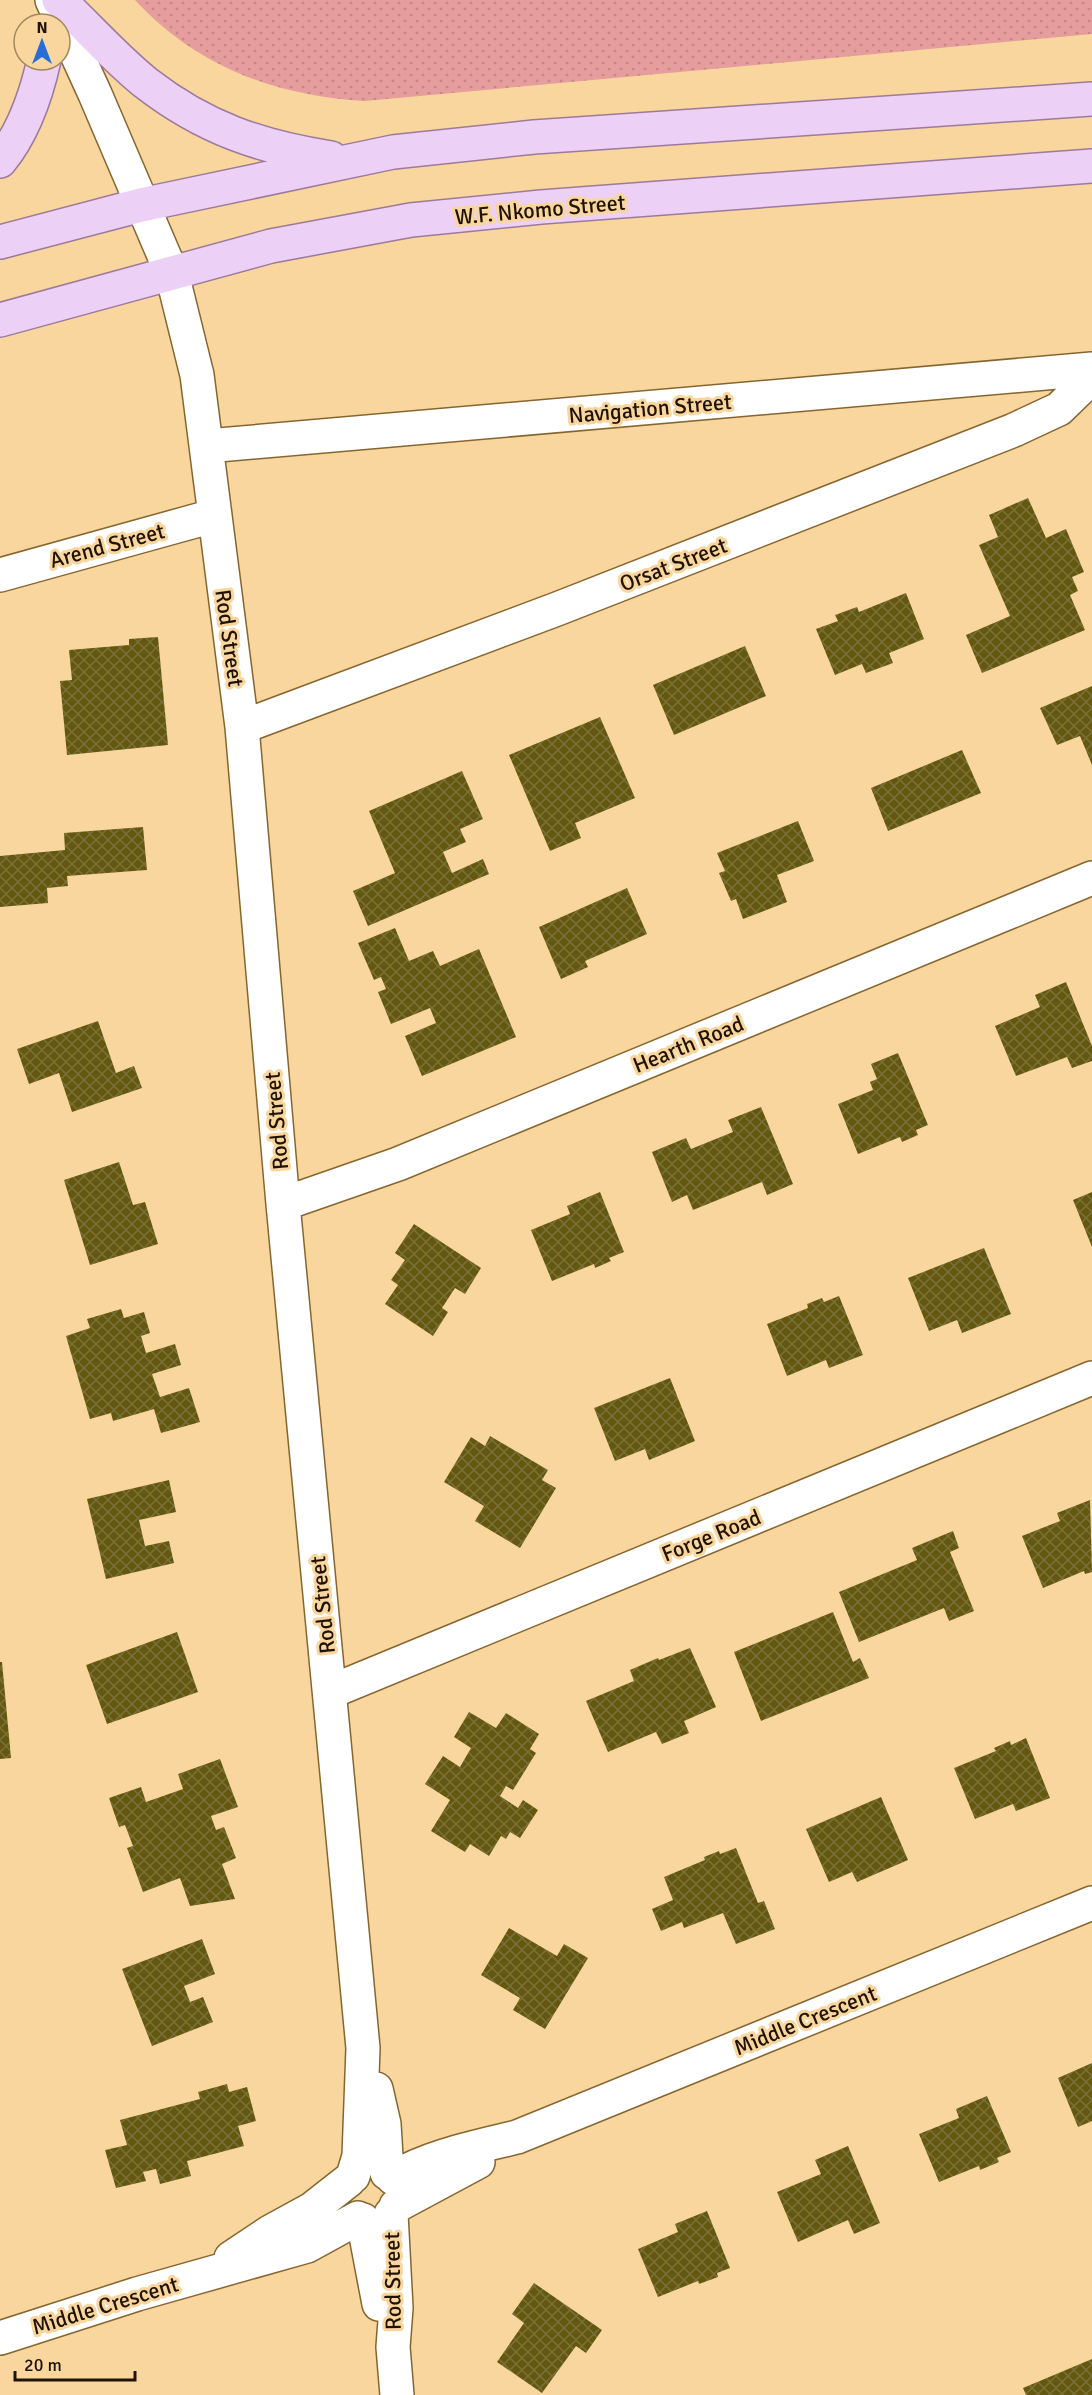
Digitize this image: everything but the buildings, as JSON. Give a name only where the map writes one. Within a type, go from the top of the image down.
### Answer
[{"type":"main road","points":[[60,0],[145,81],[184,110],[228,132],[286,151],[350,161]]},
{"type":"main road","points":[[0,162],[24,121],[38,89],[42,72]]},
{"type":"main road","points":[[0,242],[141,205],[393,152],[534,137],[1092,99]]},
{"type":"main road","name":"W.F. Nkomo Street","points":[[0,320],[271,246],[411,220],[541,207],[1092,166]]},
{"type":"street","name":"Rod Street","points":[[52,0],[172,274],[190,340],[207,446],[213,516],[242,727],[283,1204],[363,2048],[360,2156],[346,2188],[347,2206],[381,2202]]},
{"type":"street","name":"Navigation Street","points":[[207,446],[1092,369]]},
{"type":"street","name":"Orsat Street","points":[[242,727],[558,609],[1014,430],[1059,409],[1092,377]]},
{"type":"street","name":"Arend Street","points":[[0,575],[213,516]]},
{"type":"street","name":"Hearth Road","points":[[283,1204],[398,1164],[1092,878]]},
{"type":"street","name":"Forge Road","points":[[330,1692],[1092,1378]]},
{"type":"street","name":"Middle Crescent","points":[[0,2338],[210,2272],[307,2246],[381,2202],[480,2161],[517,2137],[1092,1903]]},
{"type":"street","name":"Rod Street","points":[[363,2048],[374,2080],[384,2124],[381,2202],[396,2308],[393,2347],[397,2395]]},
{"type":"street","points":[[351,2178],[366,2169],[373,2168],[381,2202]]},
{"type":"street","name":"Middle Crescent","points":[[210,2272],[270,2232],[312,2209],[351,2178]]},
{"type":"shaded area","points":[[135,0],[1092,0],[1092,34],[365,101],[300,93],[240,74],[185,43]]}]
